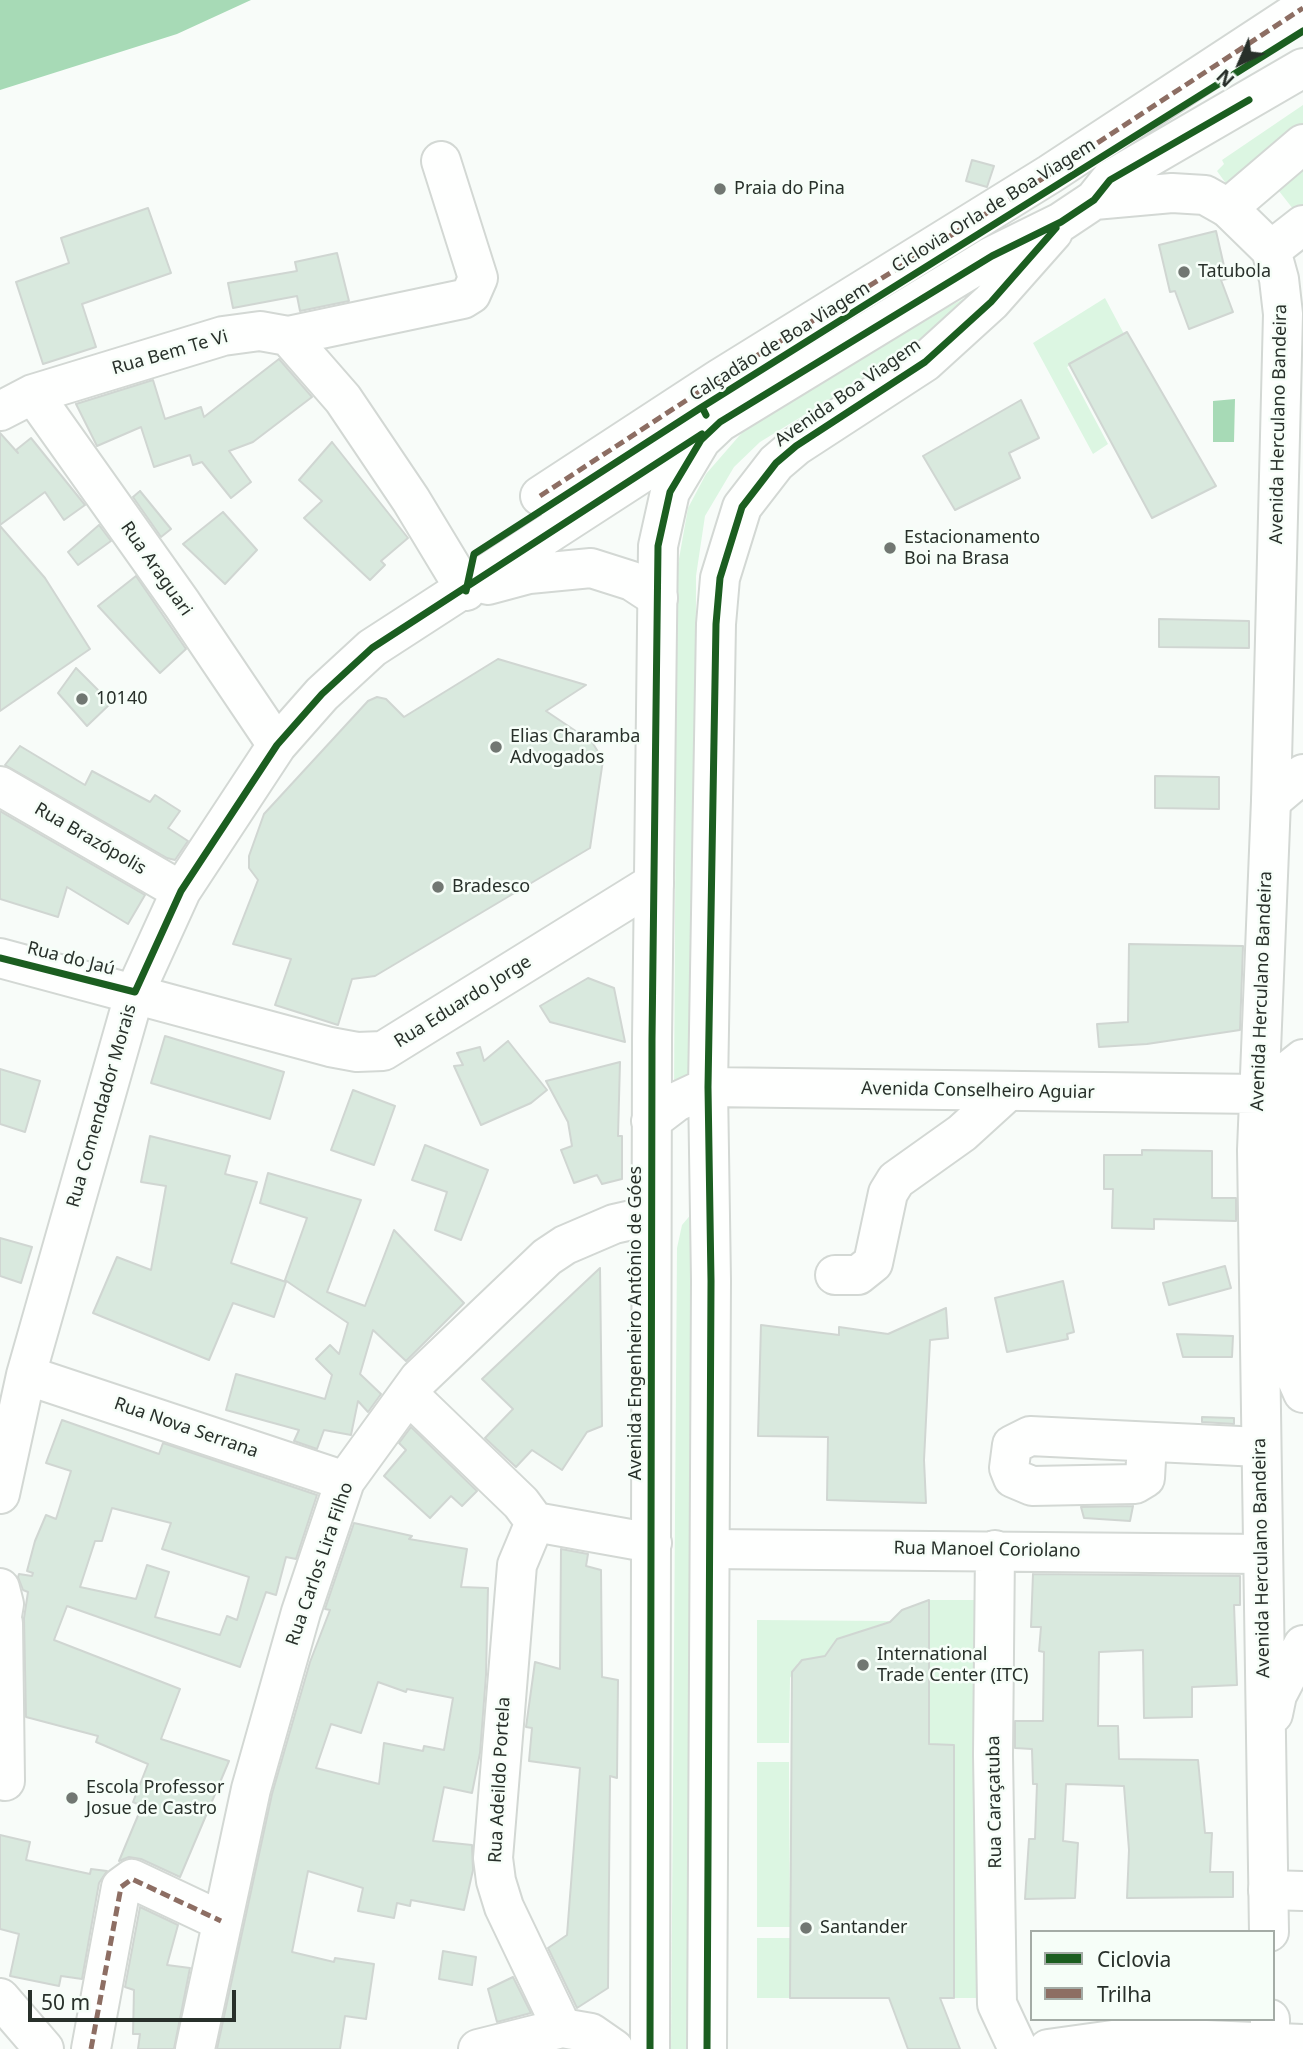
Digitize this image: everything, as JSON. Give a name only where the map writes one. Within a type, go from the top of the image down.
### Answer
[{"type":"street","name":"Calçadão de Boa Viagem","points":[[540,496],[719,379],[1061,167],[1303,8]]},
{"type":"street","name":"Avenida Boa Viagem","points":[[658,598],[658,546],[670,492],[692,455],[714,426],[992,256],[1060,222],[1094,200],[1110,180],[1303,68]]},
{"type":"street","points":[[1228,208],[1303,144]]},
{"type":"street","name":"Rua Bem Te Vi","points":[[16,403],[223,336],[260,331],[288,336],[463,299],[471,294],[478,278],[441,161]]},
{"type":"street","points":[[1094,200],[1172,193],[1205,195],[1228,208],[1271,250],[1303,225]]},
{"type":"street","name":"Avenida Boa Viagem","points":[[708,1087],[716,624],[720,578],[742,507],[758,483],[796,446],[925,362],[991,303],[1060,222]]},
{"type":"street","name":"Avenida Herculano Bandeira","points":[[1270,1930],[1285,1890],[1265,1747],[1263,1554],[1246,1447],[1270,801],[1283,314],[1279,279],[1271,250]]},
{"type":"street","points":[[288,336],[343,398],[411,500],[466,591],[530,574],[581,568],[632,581],[658,598]]},
{"type":"street","name":"Rua Araguari","points":[[16,403],[182,604],[277,745]]},
{"type":"street","name":"Rua Comendador Morais","points":[[0,1494],[7,1436],[135,992],[181,891],[277,745],[322,694],[372,648],[466,591],[714,426]]},
{"type":"street","name":"Avenida Engenheiro Antônio de Góes","points":[[650,2049],[651,1121],[658,598]]},
{"type":"street","points":[[1270,801],[1303,774]]},
{"type":"street","name":"Rua Brazópolis","points":[[0,786],[181,891]]},
{"type":"street","name":"Rua Eduardo Jorge","points":[[135,992],[337,1048],[356,1052],[383,1051],[654,883]]},
{"type":"street","name":"Rua do Jaú","points":[[0,958],[135,992]]},
{"type":"street","points":[[1259,1094],[1297,1065]]},
{"type":"street","name":"Avenida Herculano Bandeira","points":[[1297,1065],[1295,1242],[1288,1359],[1303,1393]]},
{"type":"street","points":[[707,2049],[710,1549],[708,1087]]},
{"type":"street","name":"Avenida Conselheiro Aguiar","points":[[651,1121],[692,1093],[708,1087],[1259,1094]]},
{"type":"street","points":[[835,1275],[858,1275],[873,1263],[888,1193],[896,1180],[962,1133],[1007,1091]]},
{"type":"street","name":"Rua Carlos Lira Filho","points":[[195,2049],[254,1777],[301,1612],[345,1481],[419,1379],[547,1257],[565,1245],[614,1224],[636,1219],[652,1222]]},
{"type":"street","name":"Rua Nova Serrana","points":[[26,1375],[345,1481]]},
{"type":"street","points":[[409,1395],[521,1503],[535,1522],[652,1543]]},
{"type":"street","points":[[1147,1443],[1246,1447]]},
{"type":"street","name":"Rua Adeildo Portela","points":[[535,1522],[517,1565],[493,1858],[496,1881],[505,1907],[562,2028]]},
{"type":"street","name":"Rua Manoel Coriolano","points":[[710,1549],[1263,1554]]},
{"type":"street","name":"Rua Caraçatuba","points":[[995,1550],[993,1755],[997,2004],[1018,2049]]},
{"type":"street","points":[[0,1779],[5,1781],[1,1613]]},
{"type":"street","points":[[1265,1747],[1277,1695],[1303,1645]]},
{"type":"street","points":[[90,2049],[121,1887],[132,1879],[222,1921]]},
{"type":"street","points":[[0,1998],[44,2049]]},
{"type":"street","points":[[478,2049],[562,2028],[591,2033],[614,2049]]},
{"type":"street","points":[[1048,2049],[1134,2037],[1278,2039]]},
{"type":"shaded area","points":[[0,0],[251,0],[177,34],[0,90]]},
{"type":"shaded area","points":[[1303,105],[1303,217],[1301,219],[1271,181],[1240,203],[1217,171],[1224,164],[1222,160]]},
{"type":"shaded area","points":[[974,293],[904,354],[760,442],[734,467],[705,516],[696,576],[695,1083],[674,1097],[677,570],[688,508],[706,474],[746,428],[895,336]]},
{"type":"shaded area","points":[[1105,298],[1124,334],[1067,367],[1108,444],[1093,454],[1033,343]]},
{"type":"shaded area","points":[[1235,399],[1234,442],[1213,442],[1213,401]]},
{"type":"shaded area","points":[[698,1206],[691,2049],[671,2049],[677,1248],[682,1225]]},
{"type":"shaded area","points":[[929,1600],[975,1600],[976,1998],[954,1998],[954,1746],[929,1744]]},
{"type":"shaded area","points":[[757,1620],[891,1621],[837,1639],[825,1656],[798,1663],[790,1678],[789,1743],[757,1743]]},
{"type":"shaded area","points":[[757,1762],[789,1762],[790,1927],[757,1927]]},
{"type":"shaded area","points":[[757,1938],[790,1938],[790,1998],[757,1998]]},
{"type":"building","points":[[972,160],[994,166],[987,187],[966,181]]},
{"type":"building","points":[[148,208],[171,273],[82,304],[96,347],[43,364],[16,282],[69,263],[61,238]]},
{"type":"building","points":[[1216,231],[1227,279],[1221,280],[1233,312],[1189,329],[1175,291],[1170,292],[1159,245]]},
{"type":"building","points":[[337,253],[349,301],[300,311],[297,296],[233,308],[228,283],[297,271],[295,262]]},
{"type":"building","points":[[1127,332],[1216,486],[1152,518],[1069,364]]},
{"type":"building","points":[[279,359],[312,397],[253,442],[229,451],[251,482],[231,498],[202,462],[193,465],[190,455],[154,467],[141,427],[97,446],[76,404],[153,380],[165,419],[201,407],[204,417]]},
{"type":"building","points":[[1021,400],[1039,438],[1009,453],[1020,478],[955,510],[923,456]]},
{"type":"building","points":[[0,433],[18,453],[16,450],[31,438],[85,505],[64,520],[45,492],[0,525]]},
{"type":"building","points":[[332,442],[408,538],[381,561],[385,565],[370,580],[304,518],[322,501],[299,480]]},
{"type":"building","points":[[140,491],[171,529],[161,537],[133,497]]},
{"type":"building","points":[[223,512],[257,550],[225,584],[183,544]]},
{"type":"building","points":[[99,525],[111,541],[78,565],[68,552]]},
{"type":"building","points":[[0,526],[45,578],[90,649],[0,711]]},
{"type":"building","points":[[136,576],[186,649],[160,673],[98,606]]},
{"type":"building","points":[[1159,619],[1249,621],[1249,648],[1159,647]]},
{"type":"building","points":[[498,659],[586,685],[546,711],[592,742],[603,760],[590,848],[375,976],[352,979],[338,1025],[275,1005],[291,959],[233,944],[258,880],[249,868],[249,856],[264,814],[368,701],[377,697],[386,699],[404,717]]},
{"type":"building","points":[[76,668],[111,703],[87,726],[58,693]]},
{"type":"building","points":[[20,746],[85,785],[92,771],[150,802],[155,795],[180,811],[168,828],[188,841],[175,860],[167,858],[5,765]]},
{"type":"building","points":[[1155,776],[1219,777],[1219,809],[1155,808]]},
{"type":"building","points":[[0,811],[145,895],[128,924],[67,887],[58,917],[0,899]]},
{"type":"building","points":[[1129,944],[1243,946],[1240,1030],[1147,1044],[1099,1047],[1097,1024],[1128,1022]]},
{"type":"building","points":[[588,978],[614,988],[625,1042],[550,1022],[540,1006]]},
{"type":"building","points":[[165,1036],[284,1072],[270,1119],[151,1083]]},
{"type":"building","points":[[508,1041],[547,1090],[531,1103],[481,1125],[454,1066],[463,1065],[457,1053],[480,1047],[484,1061]]},
{"type":"building","points":[[620,1062],[618,1136],[622,1136],[622,1179],[602,1184],[597,1175],[574,1183],[561,1150],[572,1146],[568,1122],[546,1081]]},
{"type":"building","points":[[0,1069],[40,1081],[25,1132],[0,1124]]},
{"type":"building","points":[[353,1090],[395,1106],[374,1165],[331,1150]]},
{"type":"building","points":[[150,1136],[230,1156],[225,1174],[257,1182],[231,1263],[286,1282],[274,1317],[233,1303],[209,1360],[93,1313],[117,1257],[151,1270],[166,1186],[141,1182]]},
{"type":"building","points":[[425,1145],[488,1170],[461,1240],[435,1230],[447,1192],[412,1180]]},
{"type":"building","points":[[1142,1150],[1212,1151],[1212,1198],[1236,1198],[1236,1221],[1154,1219],[1154,1229],[1112,1228],[1113,1189],[1104,1189],[1104,1155],[1142,1155]]},
{"type":"building","points":[[268,1173],[361,1200],[327,1292],[365,1306],[394,1230],[464,1303],[406,1361],[373,1330],[360,1374],[381,1394],[368,1412],[358,1401],[351,1435],[324,1430],[317,1449],[294,1441],[299,1430],[226,1410],[236,1374],[325,1399],[332,1375],[316,1359],[330,1345],[339,1354],[348,1323],[285,1280],[307,1218],[260,1203]]},
{"type":"building","points":[[0,1238],[32,1247],[21,1283],[0,1276]]},
{"type":"building","points":[[1225,1266],[1231,1288],[1169,1305],[1163,1283]]},
{"type":"building","points":[[600,1268],[602,1426],[587,1432],[562,1470],[532,1450],[516,1467],[485,1438],[513,1409],[482,1379]]},
{"type":"building","points":[[1063,1281],[1074,1332],[1067,1334],[1068,1339],[1007,1352],[995,1298]]},
{"type":"building","points":[[946,1308],[948,1338],[930,1340],[924,1460],[926,1503],[827,1500],[828,1437],[758,1436],[761,1325],[839,1335],[839,1327],[888,1334]]},
{"type":"building","points":[[1177,1334],[1233,1336],[1232,1357],[1183,1357]]},
{"type":"building","points":[[1202,1417],[1234,1418],[1234,1424],[1202,1422]]},
{"type":"building","points":[[62,1420],[159,1454],[163,1443],[317,1495],[296,1559],[286,1557],[276,1595],[266,1592],[240,1667],[67,1606],[54,1640],[180,1689],[161,1739],[229,1761],[180,1877],[141,1859],[129,1857],[119,1861],[142,1806],[133,1802],[148,1764],[96,1742],[98,1736],[26,1717],[24,1618],[28,1592],[23,1590],[18,1577],[19,1574],[32,1576],[33,1573],[27,1571],[35,1541],[46,1515],[56,1519],[71,1471],[46,1463]],"holes":[[[112,1508],[171,1523],[162,1549],[249,1577],[237,1620],[227,1616],[220,1635],[155,1617],[169,1572],[147,1565],[136,1599],[80,1587],[95,1541],[102,1541]]]},
{"type":"building","points":[[411,1427],[477,1491],[462,1506],[451,1496],[430,1518],[384,1476],[406,1450],[399,1443]]},
{"type":"building","points":[[1133,1506],[1130,1521],[1084,1518],[1081,1507]]},
{"type":"building","points":[[354,1523],[412,1536],[409,1539],[467,1549],[461,1587],[488,1588],[486,1675],[480,1753],[472,1793],[444,1787],[433,1841],[472,1845],[473,1870],[464,1910],[411,1900],[410,1906],[397,1903],[394,1918],[358,1911],[363,1888],[308,1871],[292,1952],[334,1962],[335,1958],[374,1964],[366,2019],[345,2016],[340,2049],[217,2049],[272,1794],[310,1662],[330,1610],[325,1609]],"holes":[[[378,1682],[406,1692],[407,1689],[453,1698],[444,1750],[424,1746],[423,1751],[384,1743],[379,1784],[316,1768],[331,1724],[361,1733]]]},
{"type":"building","points":[[561,1549],[588,1554],[586,1566],[601,1570],[602,1677],[618,1680],[617,1778],[610,1776],[608,1988],[577,2008],[548,1948],[567,1935],[580,1768],[529,1761],[532,1728],[526,1727],[535,1662],[560,1669]]},
{"type":"building","points":[[1033,1574],[1240,1576],[1240,1605],[1234,1605],[1237,1685],[1192,1687],[1192,1717],[1144,1718],[1143,1650],[1099,1652],[1098,1726],[1118,1726],[1119,1759],[1198,1760],[1205,1833],[1212,1833],[1210,1872],[1233,1872],[1233,1897],[1127,1898],[1129,1850],[1124,1786],[1066,1784],[1063,1841],[1078,1843],[1075,1898],[1025,1899],[1029,1839],[1035,1839],[1037,1784],[1033,1784],[1032,1749],[1015,1748],[1015,1721],[1043,1721],[1044,1652],[1039,1651],[1041,1627],[1031,1627]]},
{"type":"building","points":[[929,1600],[929,1744],[954,1745],[954,1998],[940,1998],[960,2049],[908,2049],[889,1998],[790,1998],[792,1672],[802,1660],[825,1656],[837,1639],[890,1622],[902,1610]]},
{"type":"building","points":[[0,1835],[30,1842],[26,1860],[90,1874],[91,1869],[107,1871],[99,1883],[82,1979],[61,1976],[59,1986],[10,1976],[19,1934],[0,1929]]},
{"type":"building","points":[[140,1907],[178,1925],[167,1965],[190,1968],[174,2049],[138,2049],[140,2034],[133,2034],[134,1990],[125,1987]]},
{"type":"building","points":[[443,1951],[476,1957],[472,1985],[439,1979]]},
{"type":"building","points":[[513,1977],[531,2013],[497,2022],[488,1989]]},
{"type":"marked path","points":[[540,496],[719,379],[1050,174],[1303,8]]},
{"type":"marked path","points":[[91,2049],[121,1887],[132,1879],[221,1921]]},
{"type":"cycle path","name":"Ciclovia Orla de Boa Viagem","points":[[702,407],[1303,31]]},
{"type":"cycle path","points":[[650,2049],[652,1039],[658,546],[670,492],[701,440],[720,422],[992,256],[1061,222],[1094,200],[1110,180],[1249,100]]},
{"type":"cycle path","points":[[707,2049],[711,1281],[708,1087],[716,624],[720,578],[742,507],[776,463],[796,446],[925,362],[991,302],[1056,228]]},
{"type":"cycle path","points":[[466,591],[474,554],[702,407],[706,415]]},
{"type":"cycle path","points":[[0,958],[135,992],[181,891],[277,745],[322,694],[372,648],[702,434]]},
{"type":"place","name":"Praia do Pina","points":[[720,189]]},
{"type":"place","name":"Tatubola","points":[[1184,272]]},
{"type":"place","name":"Estacionamento Boi na Brasa","points":[[890,548]]},
{"type":"place","name":"10140","points":[[82,699]]},
{"type":"place","name":"Elias Charamba Advogados","points":[[496,747]]},
{"type":"place","name":"Bradesco","points":[[438,887]]},
{"type":"place","name":"International Trade Center (ITC)","points":[[863,1665]]},
{"type":"place","name":"Escola Professor Josue de Castro","points":[[72,1798]]},
{"type":"place","name":"Santander","points":[[806,1928]]}]
